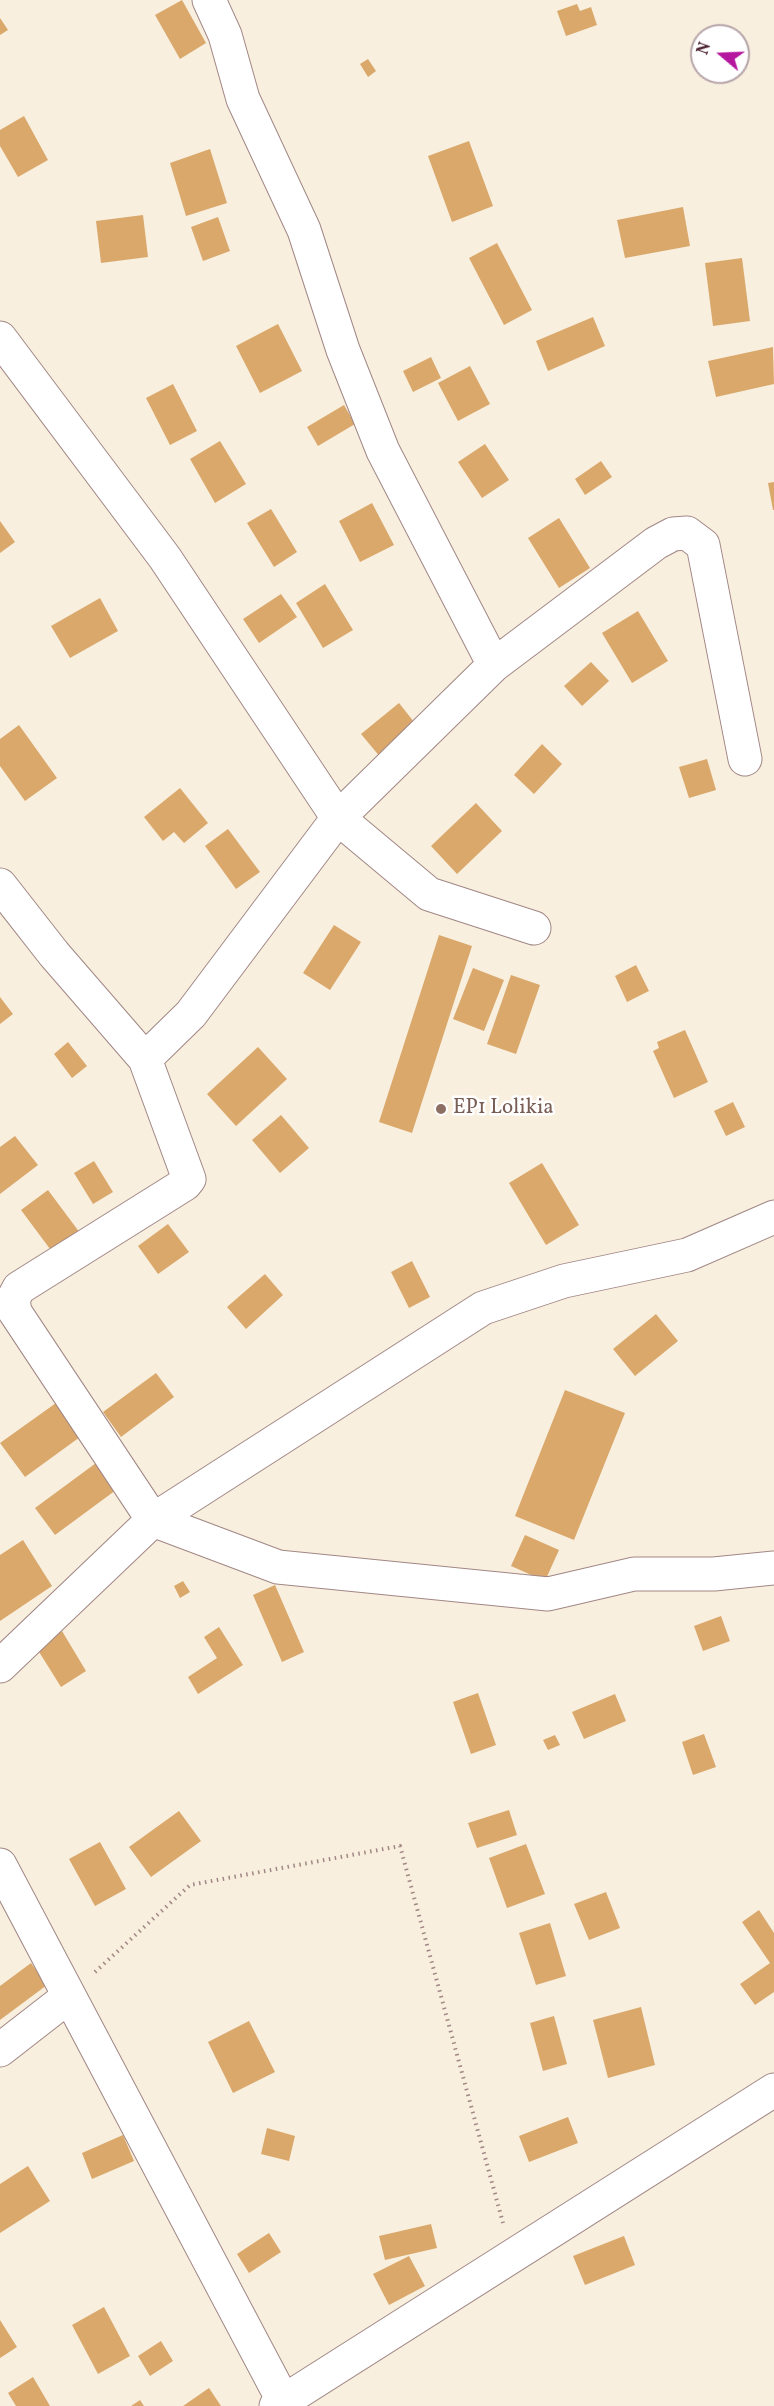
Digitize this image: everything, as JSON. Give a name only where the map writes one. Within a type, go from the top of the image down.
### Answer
[{"type":"street","points":[[209,0],[225,35],[243,99],[304,230],[343,350],[383,452],[494,665]]},
{"type":"street","points":[[0,338],[165,558],[338,818],[429,894],[534,927]]},
{"type":"street","points":[[145,1059],[191,1014],[338,818],[494,665],[656,543],[673,534],[687,533],[703,545],[745,759]]},
{"type":"street","points":[[0,885],[54,954],[145,1059],[189,1179],[185,1184],[19,1288],[12,1299],[15,1312],[153,1520],[278,1567],[548,1594],[634,1574],[714,1574],[774,1568]]},
{"type":"street","points":[[0,1666],[153,1520],[483,1308],[564,1281],[687,1255],[774,1217]]},
{"type":"street","points":[[0,1865],[282,2404],[774,2090]]},
{"type":"street","points":[[0,2050],[68,1997]]},
{"type":"path","points":[[68,1997],[190,1885],[400,1846],[512,2257]]},
{"type":"building","points":[[182,0],[206,43],[180,59],[155,15]]},
{"type":"building","points":[[577,4],[580,11],[591,7],[597,25],[566,36],[557,11]]},
{"type":"building","points":[[0,18],[8,30],[0,35]]},
{"type":"building","points":[[368,59],[376,71],[368,77],[360,64]]},
{"type":"building","points":[[24,116],[48,160],[18,177],[0,146],[0,130]]},
{"type":"building","points":[[469,141],[493,206],[452,222],[428,156]]},
{"type":"building","points":[[210,149],[227,203],[186,216],[170,163]]},
{"type":"building","points":[[683,207],[690,246],[625,258],[617,220]]},
{"type":"building","points":[[143,215],[148,257],[101,263],[96,221]]},
{"type":"building","points":[[218,217],[230,251],[203,261],[191,227]]},
{"type":"building","points":[[497,243],[532,310],[504,325],[469,258]]},
{"type":"building","points":[[742,258],[750,321],[713,326],[705,263]]},
{"type":"building","points":[[593,317],[605,346],[548,371],[536,341]]},
{"type":"building","points":[[278,324],[302,371],[260,393],[236,346]]},
{"type":"building","points":[[773,347],[774,384],[716,397],[708,361]]},
{"type":"building","points":[[431,357],[441,378],[413,392],[403,371]]},
{"type":"building","points":[[470,366],[490,404],[458,421],[438,383]]},
{"type":"building","points":[[173,384],[197,431],[170,445],[146,398]]},
{"type":"building","points":[[344,405],[355,424],[318,446],[307,427]]},
{"type":"building","points":[[220,441],[246,484],[215,503],[190,459]]},
{"type":"building","points":[[485,444],[509,480],[482,498],[458,462]]},
{"type":"building","points":[[601,461],[612,477],[585,495],[575,479]]},
{"type":"building","points":[[774,482],[774,510],[773,510],[768,483]]},
{"type":"building","points":[[372,503],[394,545],[360,562],[339,521]]},
{"type":"building","points":[[271,509],[297,552],[274,567],[247,523]]},
{"type":"building","points":[[559,518],[590,568],[559,588],[528,538]]},
{"type":"building","points":[[0,521],[15,542],[0,553]]},
{"type":"building","points":[[325,584],[353,630],[323,648],[296,603]]},
{"type":"building","points":[[281,594],[297,617],[259,643],[243,619]]},
{"type":"building","points":[[100,598],[118,631],[70,658],[51,626]]},
{"type":"building","points":[[638,611],[668,661],[632,683],[602,633]]},
{"type":"building","points":[[591,662],[609,681],[582,706],[564,686]]},
{"type":"building","points":[[399,703],[418,727],[381,758],[361,734]]},
{"type":"building","points":[[19,725],[57,778],[25,801],[0,766],[0,739]]},
{"type":"building","points":[[542,744],[562,764],[534,794],[514,775]]},
{"type":"building","points":[[707,759],[716,790],[689,798],[679,767]]},
{"type":"building","points":[[180,788],[208,823],[184,843],[174,832],[163,841],[144,817]]},
{"type":"building","points":[[476,803],[502,831],[457,874],[431,846]]},
{"type":"building","points":[[228,829],[260,872],[236,889],[205,846]]},
{"type":"building","points":[[334,925],[361,942],[330,990],[303,973]]},
{"type":"building","points":[[439,935],[472,946],[412,1133],[379,1122]]},
{"type":"building","points":[[636,965],[649,991],[627,1002],[615,976]]},
{"type":"building","points":[[473,968],[504,980],[484,1031],[453,1019]]},
{"type":"building","points":[[511,975],[540,985],[516,1054],[487,1044]]},
{"type":"building","points":[[0,997],[13,1014],[0,1024]]},
{"type":"building","points":[[685,1030],[708,1082],[674,1098],[653,1051],[659,1048],[657,1042]]},
{"type":"building","points":[[68,1042],[87,1066],[72,1078],[54,1054]]},
{"type":"building","points":[[258,1047],[287,1079],[236,1126],[207,1094]]},
{"type":"building","points":[[733,1102],[745,1127],[726,1136],[714,1111]]},
{"type":"building","points":[[281,1115],[309,1148],[280,1173],[252,1140]]},
{"type":"building","points":[[15,1136],[38,1165],[0,1194],[0,1147]]},
{"type":"building","points":[[94,1161],[113,1192],[93,1204],[74,1173]]},
{"type":"building","points":[[542,1163],[579,1225],[546,1245],[509,1183]]},
{"type":"building","points":[[48,1190],[83,1237],[56,1257],[21,1210]]},
{"type":"building","points":[[168,1224],[189,1252],[158,1274],[138,1246]]},
{"type":"building","points":[[412,1261],[430,1297],[409,1308],[391,1272]]},
{"type":"building","points":[[265,1274],[283,1295],[246,1329],[227,1307]]},
{"type":"building","points":[[656,1314],[678,1341],[635,1376],[613,1349]]},
{"type":"building","points":[[156,1373],[174,1397],[121,1437],[103,1412]]},
{"type":"building","points":[[565,1390],[625,1413],[574,1540],[515,1516]]},
{"type":"building","points":[[56,1403],[80,1437],[25,1477],[0,1443]]},
{"type":"building","points":[[96,1463],[116,1490],[55,1535],[35,1508]]},
{"type":"building","points":[[525,1535],[559,1550],[545,1581],[511,1566]]},
{"type":"building","points":[[23,1540],[52,1586],[0,1621],[0,1555]]},
{"type":"building","points":[[183,1581],[190,1592],[180,1598],[174,1586]]},
{"type":"building","points":[[275,1585],[304,1652],[282,1662],[253,1595]]},
{"type":"building","points":[[721,1616],[730,1641],[703,1651],[694,1626]]},
{"type":"building","points":[[219,1627],[243,1665],[198,1694],[188,1677],[217,1658],[204,1637]]},
{"type":"building","points":[[62,1631],[86,1671],[61,1687],[36,1647]]},
{"type":"building","points":[[478,1693],[496,1745],[471,1754],[453,1702]]},
{"type":"building","points":[[615,1694],[626,1721],[584,1739],[572,1712]]},
{"type":"building","points":[[704,1734],[716,1767],[693,1775],[682,1742]]},
{"type":"building","points":[[555,1735],[560,1745],[548,1750],[543,1740]]},
{"type":"building","points":[[509,1810],[517,1835],[477,1848],[468,1823]]},
{"type":"building","points":[[179,1811],[201,1841],[151,1877],[129,1847]]},
{"type":"building","points":[[100,1842],[126,1889],[95,1906],[69,1859]]},
{"type":"building","points":[[526,1844],[545,1894],[507,1908],[489,1858]]},
{"type":"building","points":[[606,1892],[620,1928],[589,1940],[574,1904]]},
{"type":"building","points":[[759,1910],[774,1933],[774,1992],[755,2005],[740,1984],[770,1963],[742,1922]]},
{"type":"building","points":[[550,1923],[566,1976],[536,1985],[519,1933]]},
{"type":"building","points":[[31,1963],[47,1985],[0,2020],[0,1986]]},
{"type":"building","points":[[641,2007],[655,2065],[608,2078],[593,2020]]},
{"type":"building","points":[[554,2016],[567,2064],[543,2071],[530,2023]]},
{"type":"building","points":[[249,2021],[275,2072],[233,2093],[208,2042]]},
{"type":"building","points":[[568,2117],[578,2143],[529,2162],[519,2136]]},
{"type":"building","points":[[267,2128],[295,2136],[289,2161],[261,2154]]},
{"type":"building","points":[[123,2135],[134,2161],[92,2179],[82,2153]]},
{"type":"building","points":[[28,2166],[50,2201],[0,2233],[0,2184]]},
{"type":"building","points":[[431,2224],[437,2248],[385,2260],[379,2236]]},
{"type":"building","points":[[269,2233],[281,2252],[249,2273],[237,2254]]},
{"type":"building","points":[[624,2236],[635,2265],[585,2285],[573,2256]]},
{"type":"building","points":[[409,2256],[425,2286],[389,2305],[373,2274]]},
{"type":"building","points":[[104,2307],[130,2356],[98,2374],[72,2325]]},
{"type":"building","points":[[0,2320],[17,2347],[0,2358]]},
{"type":"building","points":[[161,2341],[173,2361],[150,2376],[138,2356]]},
{"type":"building","points":[[33,2377],[50,2406],[16,2406],[8,2393]]},
{"type":"building","points":[[209,2388],[221,2406],[183,2406]]},
{"type":"building","points":[[140,2400],[144,2406],[131,2406]]},
{"type":"place","name":"EP1 Lolikia","points":[[441,1109]]}]
